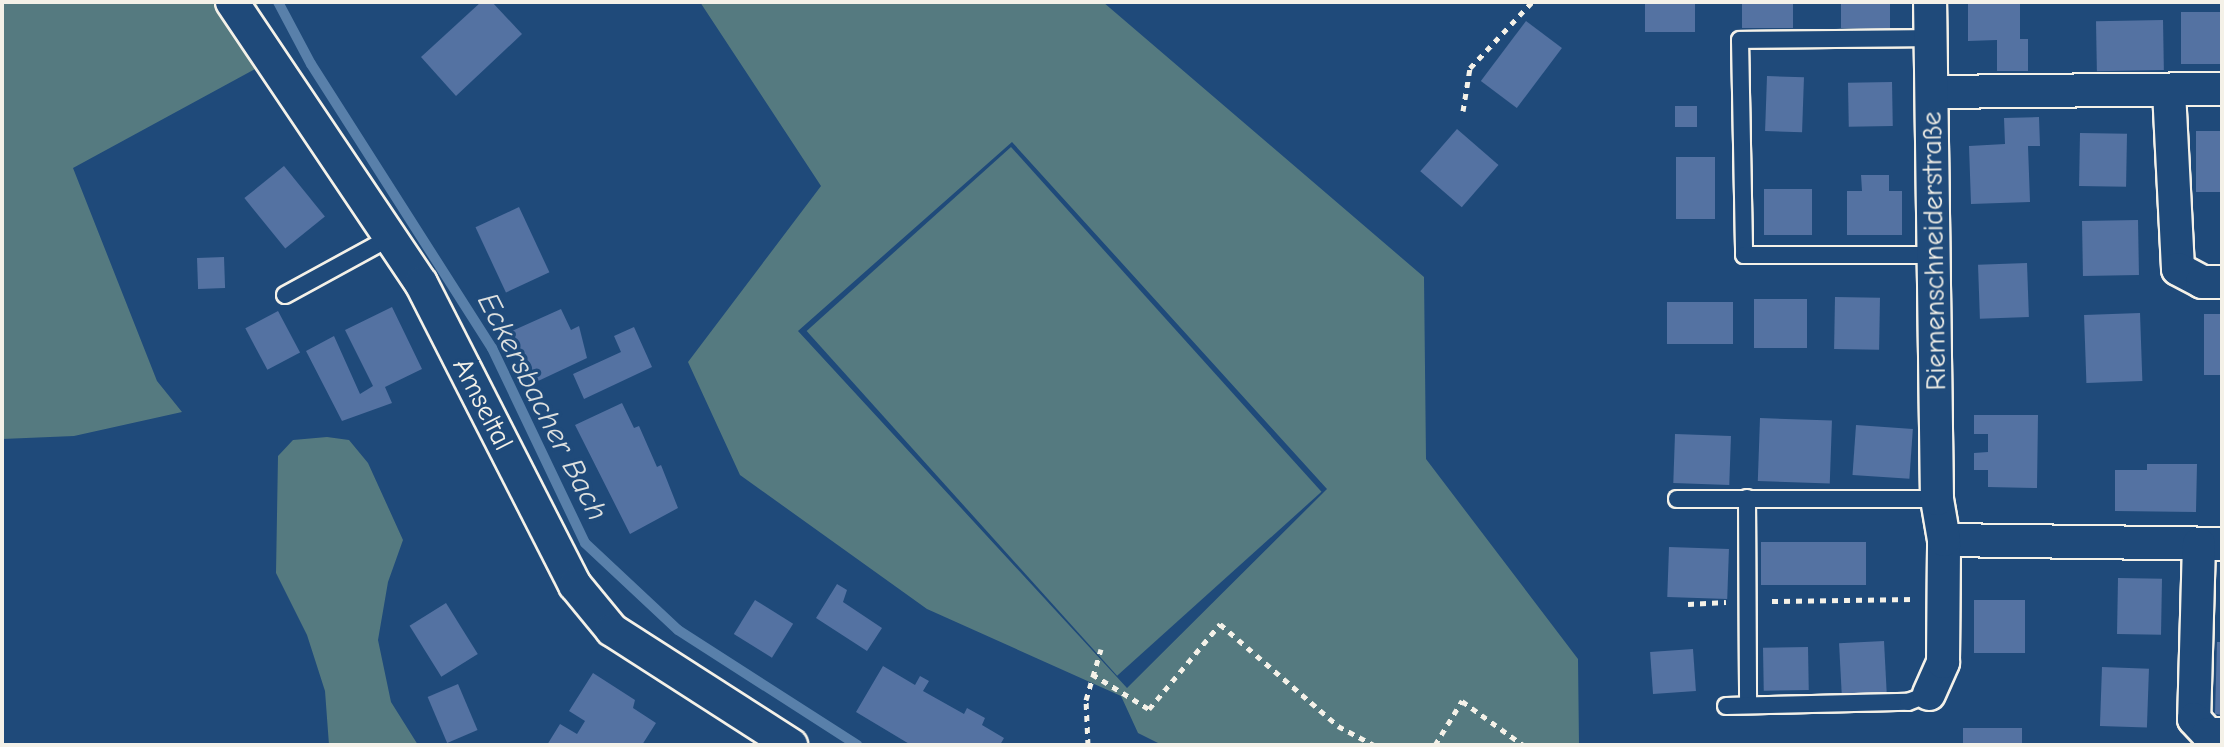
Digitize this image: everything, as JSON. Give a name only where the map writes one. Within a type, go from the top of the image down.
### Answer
[{"type":"street","name":"Amseltal","points":[[232,2],[421,283],[575,585],[612,630],[791,745]]},
{"type":"street","name":"Riemenschneiderstraße","points":[[1929,694],[1943,662],[1944,540],[1937,499],[1930,2]]},
{"type":"street","points":[[1932,92],[2222,89]]},
{"type":"street","points":[[2169,91],[2178,269],[2202,282],[2222,282]]},
{"type":"street","points":[[1944,540],[2210,544],[2194,719],[2208,734],[2222,734]]},
{"type":"lane","points":[[1931,38],[1740,40],[1744,255],[1934,255]]},
{"type":"lane","points":[[285,295],[391,237]]},
{"type":"lane","points":[[1747,498],[1748,705]]},
{"type":"lane","points":[[1677,499],[1937,499]]},
{"type":"lane","name":"Riemenschneiderstraße","points":[[1726,706],[1908,702],[1929,694]]},
{"type":"path","points":[[1463,111],[1470,68],[1532,2]]},
{"type":"path","points":[[1688,604],[1943,599]]},
{"type":"path","points":[[1092,674],[1149,709],[1220,624],[1338,726],[1373,745]]},
{"type":"path","points":[[1088,745],[1086,700],[1101,649]]},
{"type":"path","points":[[1435,745],[1462,701],[1523,745]]},
{"type":"green space","points":[[2,2],[257,2],[268,62],[73,168],[157,381],[182,412],[74,436],[2,439]]},
{"type":"green space","points":[[700,2],[1103,2],[1424,277],[1426,459],[1578,659],[1579,745],[1162,745],[1138,733],[1121,696],[927,609],[740,475],[688,362],[821,186]],"holes":[[[1012,142],[1327,489],[1127,688],[798,331]]]},
{"type":"green space","points":[[1011,147],[1321,492],[1117,676],[807,331]]},
{"type":"green space","points":[[327,437],[349,440],[368,463],[403,540],[388,582],[378,640],[391,702],[418,745],[329,745],[325,691],[307,635],[276,573],[278,456],[293,440]]},
{"type":"building","points":[[481,2],[492,2],[522,34],[456,96],[421,57]]},
{"type":"building","points":[[1645,2],[1695,2],[1695,32],[1645,32]]},
{"type":"building","points":[[1742,2],[1793,2],[1793,28],[1742,28]]},
{"type":"building","points":[[1841,2],[1890,2],[1890,28],[1841,28]]},
{"type":"building","points":[[1968,2],[2020,2],[2020,39],[2028,39],[2028,71],[1997,71],[1997,40],[1968,41]]},
{"type":"building","points":[[2181,12],[2222,12],[2222,64],[2181,64]]},
{"type":"building","points":[[2163,20],[2164,70],[2097,71],[2096,21]]},
{"type":"building","points":[[1526,21],[1562,48],[1517,108],[1481,81]]},
{"type":"building","points":[[1767,76],[1804,77],[1802,132],[1765,131]]},
{"type":"building","points":[[1892,82],[1893,126],[1849,127],[1848,83]]},
{"type":"building","points":[[1675,106],[1697,106],[1697,127],[1675,127]]},
{"type":"building","points":[[2039,117],[2040,146],[2028,146],[2030,202],[1971,204],[1969,146],[2005,144],[2004,118]]},
{"type":"building","points":[[1457,129],[1499,165],[1462,207],[1420,171]]},
{"type":"building","points":[[2196,131],[2222,131],[2222,192],[2196,192]]},
{"type":"building","points":[[2080,133],[2127,134],[2126,187],[2079,186]]},
{"type":"building","points":[[1676,157],[1715,157],[1715,219],[1676,219]]},
{"type":"building","points":[[284,166],[325,217],[285,249],[244,198]]},
{"type":"building","points":[[1861,175],[1889,175],[1889,191],[1902,191],[1902,235],[1847,235],[1847,191],[1862,191]]},
{"type":"building","points":[[1764,189],[1812,189],[1812,235],[1764,235]]},
{"type":"building","points":[[519,207],[549,272],[506,293],[475,227]]},
{"type":"building","points":[[2138,220],[2139,275],[2083,276],[2082,221]]},
{"type":"building","points":[[224,257],[225,288],[198,289],[197,258]]},
{"type":"building","points":[[2027,263],[2029,317],[1980,319],[1978,265]]},
{"type":"building","points":[[1835,297],[1880,298],[1879,350],[1834,349]]},
{"type":"building","points":[[1754,299],[1807,299],[1807,348],[1754,348]]},
{"type":"building","points":[[1667,302],[1733,302],[1733,344],[1667,344]]},
{"type":"building","points":[[392,307],[422,369],[385,387],[392,403],[342,421],[306,351],[334,336],[360,394],[373,386],[345,330]]},
{"type":"building","points":[[561,309],[571,330],[579,326],[587,358],[536,382],[512,331]]},
{"type":"building","points":[[278,311],[300,352],[267,370],[245,328]]},
{"type":"building","points":[[2140,313],[2142,381],[2086,383],[2084,315]]},
{"type":"building","points":[[2204,314],[2222,314],[2222,375],[2204,375]]},
{"type":"building","points":[[634,327],[652,367],[584,399],[573,374],[621,352],[614,336]]},
{"type":"building","points":[[622,403],[634,428],[639,426],[657,467],[661,465],[678,508],[630,534],[575,425]]},
{"type":"building","points":[[1974,415],[2038,415],[2037,488],[1988,487],[1988,470],[1974,470],[1974,453],[1988,452],[1988,434],[1974,434]]},
{"type":"building","points":[[1760,418],[1832,421],[1830,483],[1758,481]]},
{"type":"building","points":[[1856,425],[1913,429],[1909,479],[1853,475]]},
{"type":"building","points":[[1675,434],[1731,436],[1729,485],[1673,483]]},
{"type":"building","points":[[2147,464],[2197,464],[2196,512],[2115,511],[2115,470],[2147,470]]},
{"type":"building","points":[[1761,542],[1866,542],[1866,585],[1761,585]]},
{"type":"building","points":[[1669,547],[1729,549],[1727,599],[1667,597]]},
{"type":"building","points":[[2118,578],[2162,579],[2161,635],[2117,634]]},
{"type":"building","points":[[837,584],[847,590],[843,602],[882,628],[867,651],[816,618]]},
{"type":"building","points":[[755,600],[793,624],[772,658],[734,634]]},
{"type":"building","points":[[1974,600],[2025,600],[2025,653],[1974,653]]},
{"type":"building","points":[[446,603],[478,654],[441,677],[410,626]]},
{"type":"building","points":[[1884,641],[1887,692],[1842,694],[1839,643]]},
{"type":"building","points":[[2217,642],[2222,642],[2222,715],[2215,714]]},
{"type":"building","points":[[1808,647],[1809,690],[1764,691],[1763,648]]},
{"type":"building","points":[[1693,649],[1696,691],[1653,694],[1650,652]]},
{"type":"building","points":[[883,666],[915,685],[920,676],[929,681],[923,691],[964,714],[967,708],[985,718],[982,725],[1004,738],[1000,745],[911,745],[856,712]]},
{"type":"building","points":[[2102,667],[2149,669],[2147,728],[2100,726]]},
{"type":"building","points":[[593,673],[635,700],[633,708],[656,723],[642,745],[547,745],[560,724],[577,734],[585,721],[569,711]]},
{"type":"building","points":[[458,684],[478,730],[447,743],[428,697]]},
{"type":"building","points":[[1963,728],[2022,728],[2022,745],[1963,745]]},
{"type":"waterway","name":"Eckersbacher Bach","points":[[278,2],[311,64],[492,348],[585,543],[678,630],[857,745]]}]
